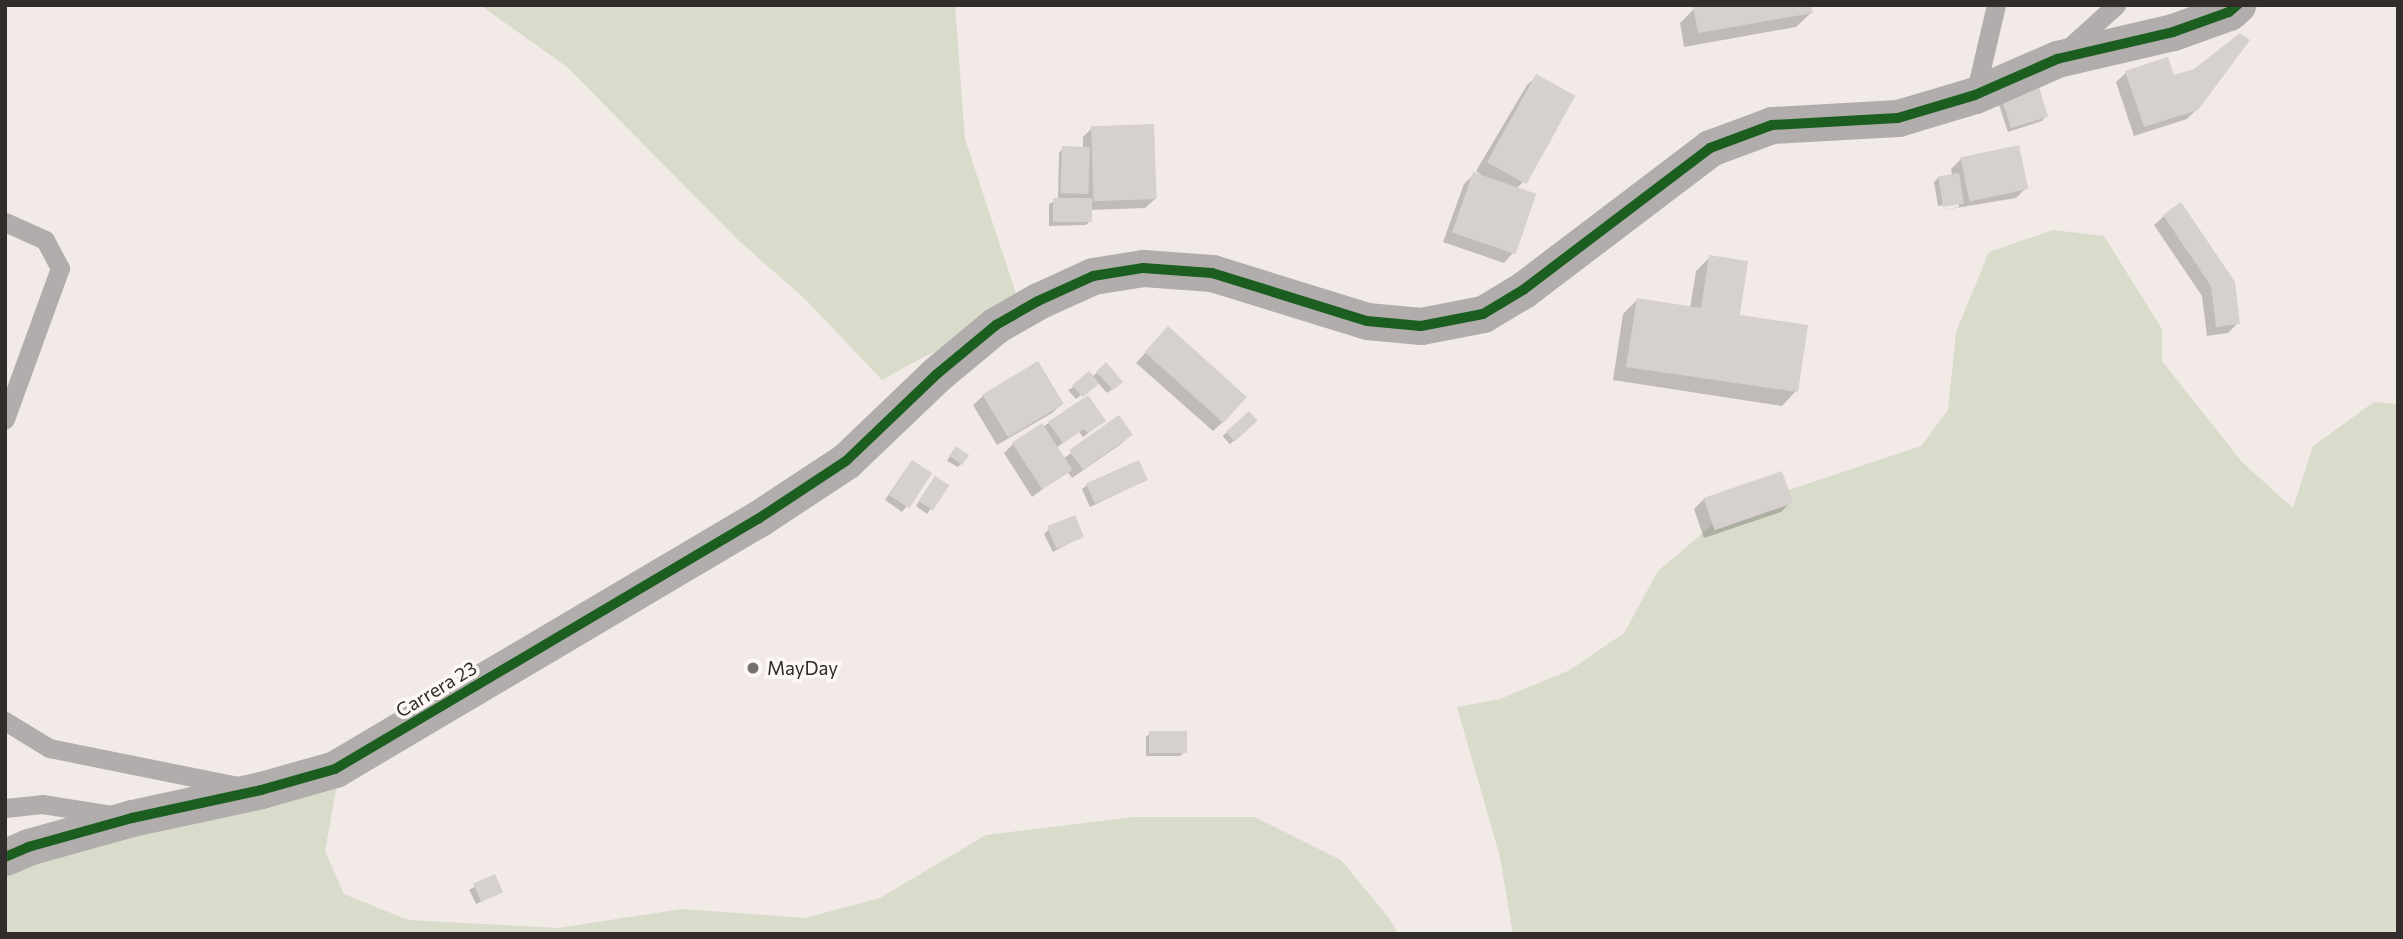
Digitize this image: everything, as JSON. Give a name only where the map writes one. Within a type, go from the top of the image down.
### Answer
[{"type":"street","name":"Carrera 23","points":[[5,857],[28,847],[132,818],[261,790],[335,769],[758,519],[846,461],[937,374],[996,325],[1038,301],[1093,276],[1143,268],[1212,273],[1367,321],[1421,326],[1483,314],[1523,290],[1710,148],[1772,125],[1898,118],[1975,95],[2057,58],[2173,32],[2229,12],[2237,5]]},
{"type":"lane","points":[[1975,95],[1996,5]]},
{"type":"lane","points":[[2057,58],[2116,5]]},
{"type":"lane","points":[[5,222],[45,240],[60,268],[5,419]]},
{"type":"lane","points":[[5,722],[49,748],[261,790]]},
{"type":"lane","points":[[5,808],[42,804],[132,818]]},
{"type":"green space","points":[[480,5],[955,5],[965,139],[1025,321],[927,355],[882,380],[805,299],[739,241],[567,67]]},
{"type":"green space","points":[[2053,230],[2104,236],[2162,329],[2162,361],[2242,462],[2293,508],[2313,446],[2374,402],[2398,404],[2398,934],[1513,934],[1500,857],[1457,707],[1500,699],[1570,670],[1624,633],[1658,571],[1731,509],[1921,446],[1948,410],[1956,332],[1989,252]]},
{"type":"green space","points":[[337,785],[325,851],[344,894],[408,920],[558,928],[682,909],[805,918],[880,898],[986,835],[1134,817],[1255,817],[1341,860],[1389,918],[1398,934],[5,934],[5,871],[37,857]]},
{"type":"building","points":[[1811,5],[1813,13],[1698,33],[1693,7]]},
{"type":"building","points":[[2240,33],[2250,40],[2198,110],[2144,127],[2125,71],[2168,57],[2174,75],[2194,69]]},
{"type":"building","points":[[1536,74],[1575,96],[1526,184],[1487,162]]},
{"type":"building","points":[[2039,87],[2048,117],[2011,128],[2002,98]]},
{"type":"building","points":[[1154,124],[1157,199],[1094,201],[1091,126]]},
{"type":"building","points":[[2019,145],[2028,189],[1970,201],[1960,157]]},
{"type":"building","points":[[1062,146],[1090,147],[1088,194],[1060,193]]},
{"type":"building","points":[[1473,172],[1536,194],[1516,254],[1452,233]]},
{"type":"building","points":[[1959,173],[1964,204],[1943,207],[1938,176]]},
{"type":"building","points":[[1053,198],[1092,198],[1092,222],[1053,222]]},
{"type":"building","points":[[2181,202],[2235,282],[2240,324],[2216,327],[2211,286],[2163,215]]},
{"type":"building","points":[[1709,255],[1748,261],[1740,315],[1808,325],[1798,392],[1626,367],[1637,298],[1701,308]]},
{"type":"building","points":[[1168,326],[1247,397],[1223,423],[1145,352]]},
{"type":"building","points":[[1038,361],[1064,404],[1008,437],[982,394]]},
{"type":"building","points":[[1106,362],[1123,382],[1113,390],[1096,372]]},
{"type":"building","points":[[1089,371],[1099,383],[1082,397],[1072,385]]},
{"type":"building","points":[[1088,395],[1106,421],[1088,433],[1084,429],[1063,443],[1048,422]]},
{"type":"building","points":[[1249,411],[1258,421],[1235,441],[1226,432]]},
{"type":"building","points":[[1119,415],[1133,435],[1083,470],[1069,450]]},
{"type":"building","points":[[1042,423],[1072,470],[1042,490],[1012,443]]},
{"type":"building","points":[[956,446],[969,455],[962,465],[949,456]]},
{"type":"building","points":[[912,460],[932,473],[909,508],[889,495]]},
{"type":"building","points":[[1139,460],[1148,480],[1095,504],[1086,484]]},
{"type":"building","points":[[1782,471],[1793,503],[1715,530],[1704,498]]},
{"type":"building","points":[[935,476],[949,485],[933,510],[919,501]]},
{"type":"building","points":[[1075,515],[1084,537],[1056,548],[1047,526]]},
{"type":"building","points":[[1149,731],[1187,731],[1187,753],[1149,753]]},
{"type":"building","points":[[495,874],[503,892],[481,902],[473,884]]},
{"type":"cycle path","points":[[5,857],[28,847],[132,818],[261,790],[335,769],[758,519],[846,461],[937,374],[996,325],[1038,301],[1093,276],[1143,268],[1212,273],[1367,321],[1421,326],[1483,314],[1523,290],[1710,148],[1772,125],[1898,118],[1975,95],[2057,59],[2173,32],[2229,12],[2237,5]]},
{"type":"place","name":"MayDay","points":[[753,668]]}]
